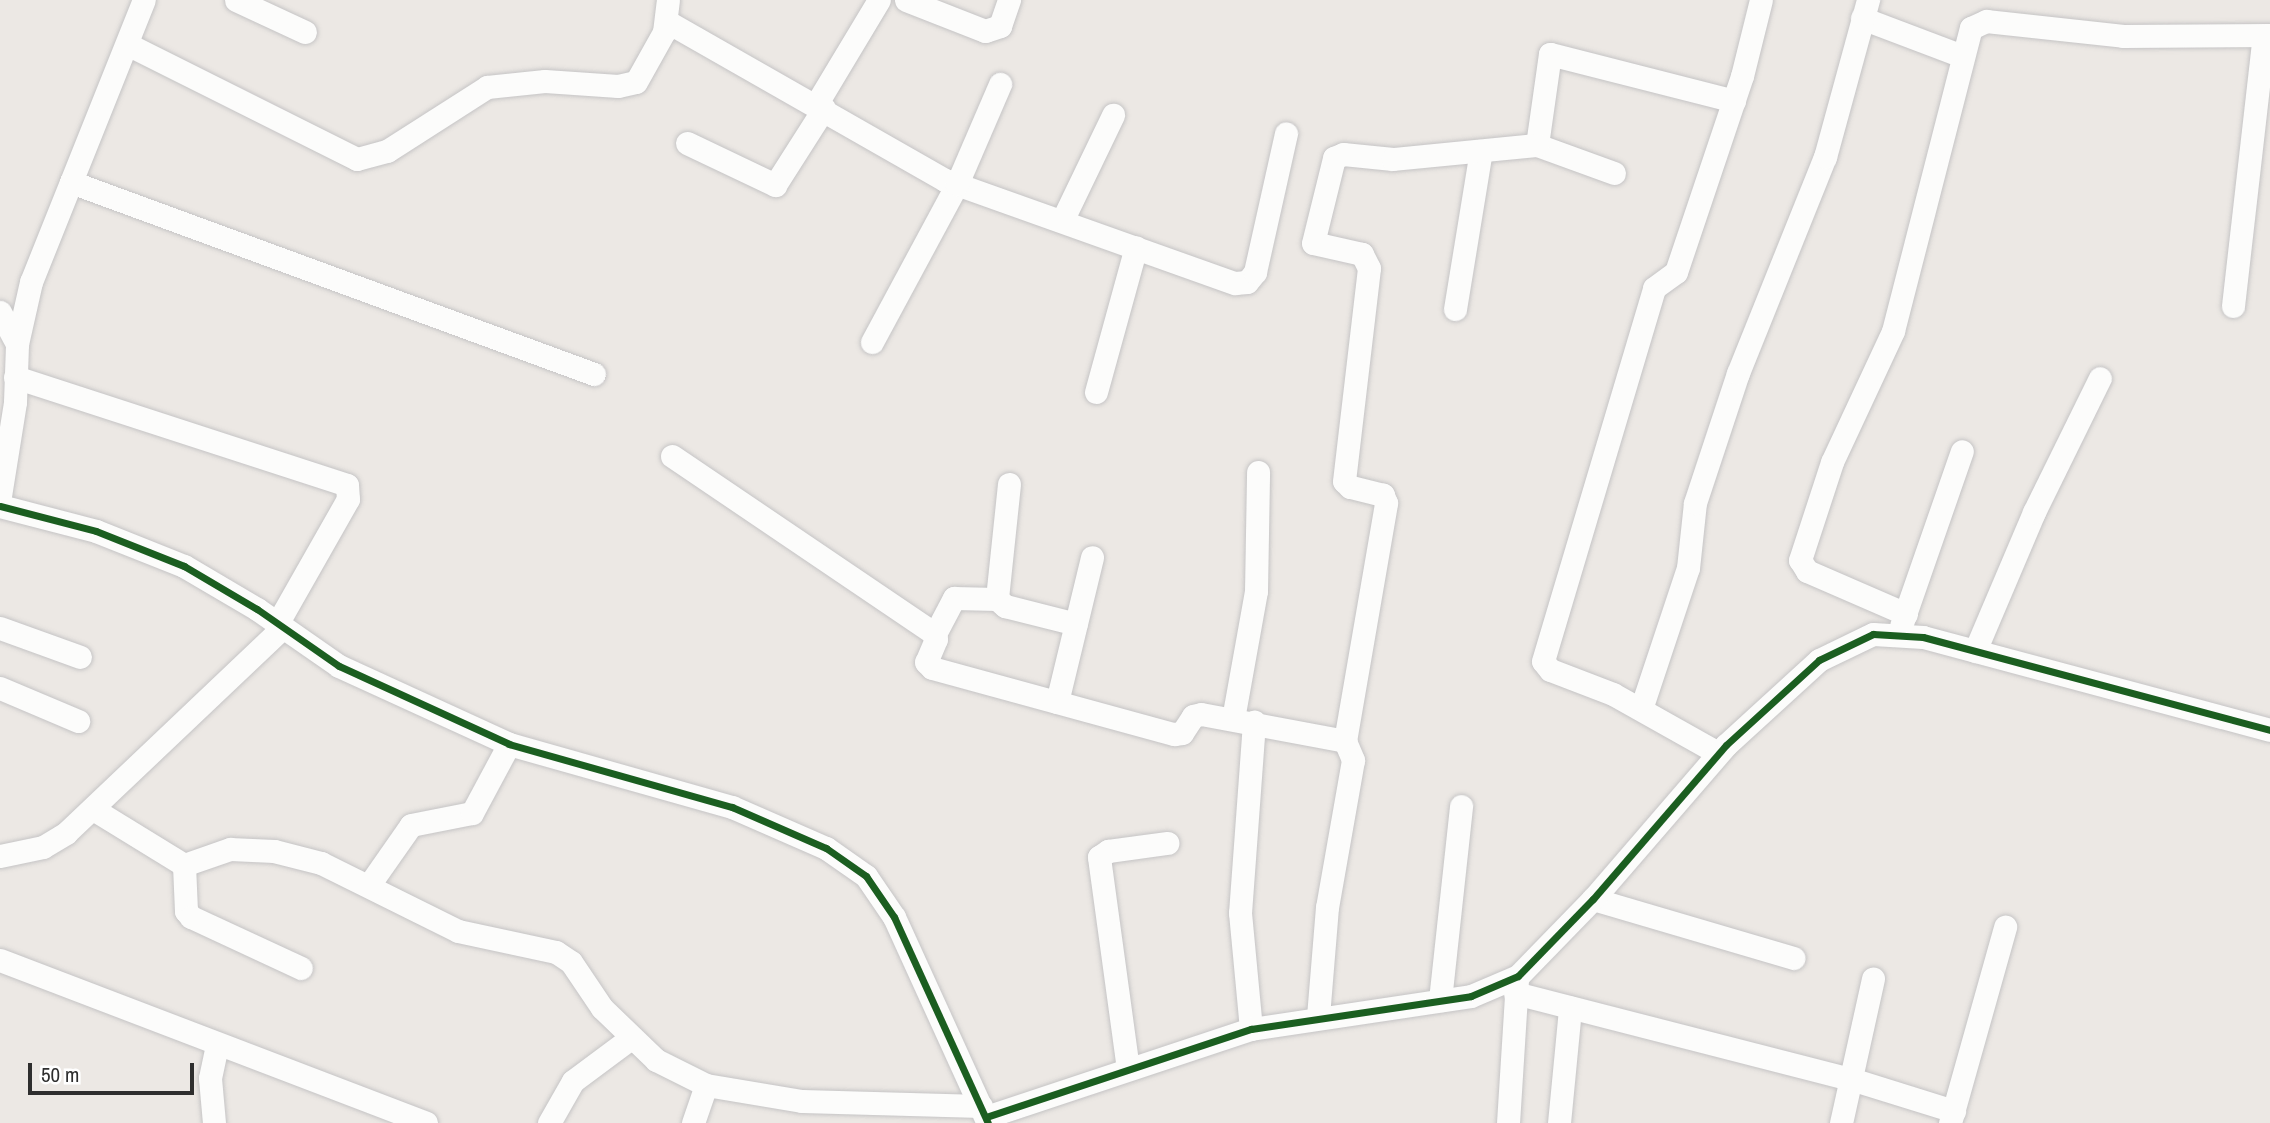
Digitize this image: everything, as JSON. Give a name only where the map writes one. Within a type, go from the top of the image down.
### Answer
[{"type":"street","points":[[0,496],[17,344],[31,282],[144,0]]},
{"type":"street","points":[[236,0],[305,32]]},
{"type":"street","points":[[687,143],[775,186],[879,0]]},
{"type":"street","points":[[906,0],[985,31],[1000,26],[1009,0]]},
{"type":"street","points":[[1718,753],[1641,709],[1550,670],[1543,661],[1654,288],[1676,272],[1734,101],[1761,0]]},
{"type":"street","points":[[1641,709],[1688,569],[1695,503],[1738,373],[1825,157],[1865,9],[1962,56]]},
{"type":"street","points":[[127,44],[357,159],[387,151],[487,87],[545,81],[629,86],[644,74],[667,11],[820,106],[957,184],[1236,283],[1252,279],[1286,133]]},
{"type":"street","points":[[2233,306],[2267,35],[2123,36],[1986,21],[1971,28],[1893,331],[1832,462],[1800,560],[1807,571],[1902,623],[1975,651],[2270,730]]},
{"type":"street","points":[[1537,145],[1550,54],[1734,101]]},
{"type":"street","points":[[872,342],[957,184],[1000,84]]},
{"type":"street","points":[[1062,221],[1113,115]]},
{"type":"street","points":[[1318,1017],[1327,907],[1353,761],[1345,741],[1386,503],[1383,495],[1350,487],[1344,481],[1368,263],[1362,254],[1316,247],[1314,240],[1337,155],[1393,159],[1537,145],[1614,173]]},
{"type":"street","points":[[1455,309],[1481,151]]},
{"type":"street","points":[[71,182],[594,374]]},
{"type":"street","points":[[1096,392],[1136,247]]},
{"type":"street","points":[[0,312],[17,344]]},
{"type":"street","points":[[0,856],[43,847],[93,809],[279,626],[348,499],[347,485],[15,377]]},
{"type":"street","points":[[1975,651],[2034,512],[2100,378]]},
{"type":"street","points":[[1902,623],[1962,450]]},
{"type":"street","points":[[672,456],[935,634]]},
{"type":"street","points":[[1251,1029],[1240,913],[1244,721],[1256,591],[1258,472]]},
{"type":"street","points":[[997,600],[1009,484]]},
{"type":"street","points":[[0,506],[153,552],[208,578],[339,666],[509,744],[733,807],[848,862],[881,896],[909,944],[985,1115]]},
{"type":"street","points":[[1056,702],[1092,557]]},
{"type":"street","points":[[1076,624],[1004,606],[997,600],[954,598],[935,634],[926,659],[929,667],[1174,734],[1185,730],[1198,714],[1345,741]]},
{"type":"street","points":[[1508,1123],[1517,985],[1718,753],[1819,660],[1902,623]]},
{"type":"street","points":[[0,628],[80,657]]},
{"type":"street","points":[[0,688],[78,721]]},
{"type":"street","points":[[369,885],[411,825],[472,813],[509,744]]},
{"type":"street","points":[[1440,1000],[1461,806]]},
{"type":"street","points":[[93,809],[184,866]]},
{"type":"street","points":[[1128,1069],[1099,858],[1108,851],[1167,843]]},
{"type":"street","points":[[184,866],[230,849],[274,851],[321,863],[369,885],[442,925],[565,957],[631,1038],[656,1060],[706,1085],[802,1101],[985,1115],[1251,1029],[1440,1000],[1517,985],[1570,1008],[1851,1079],[1952,1117],[2006,927]]},
{"type":"street","points":[[184,866],[186,911],[191,918],[301,968]]},
{"type":"street","points":[[1593,899],[1794,958]]},
{"type":"street","points":[[0,960],[426,1123]]},
{"type":"street","points":[[1841,1123],[1873,979]]},
{"type":"street","points":[[1559,1123],[1570,1008]]},
{"type":"street","points":[[549,1123],[573,1081],[631,1038]]},
{"type":"street","points":[[214,1123],[210,1078],[217,1044]]},
{"type":"street","points":[[693,1123],[706,1085]]},
{"type":"cycle path","points":[[0,506],[96,531],[184,566],[257,609],[339,666],[509,744],[732,807],[826,848],[866,876],[894,917],[988,1123]]},
{"type":"cycle path","points":[[986,1117],[1251,1029],[1471,996],[1518,976],[1593,899],[1726,745],[1819,660],[1873,634],[1923,637],[2270,730]]}]
